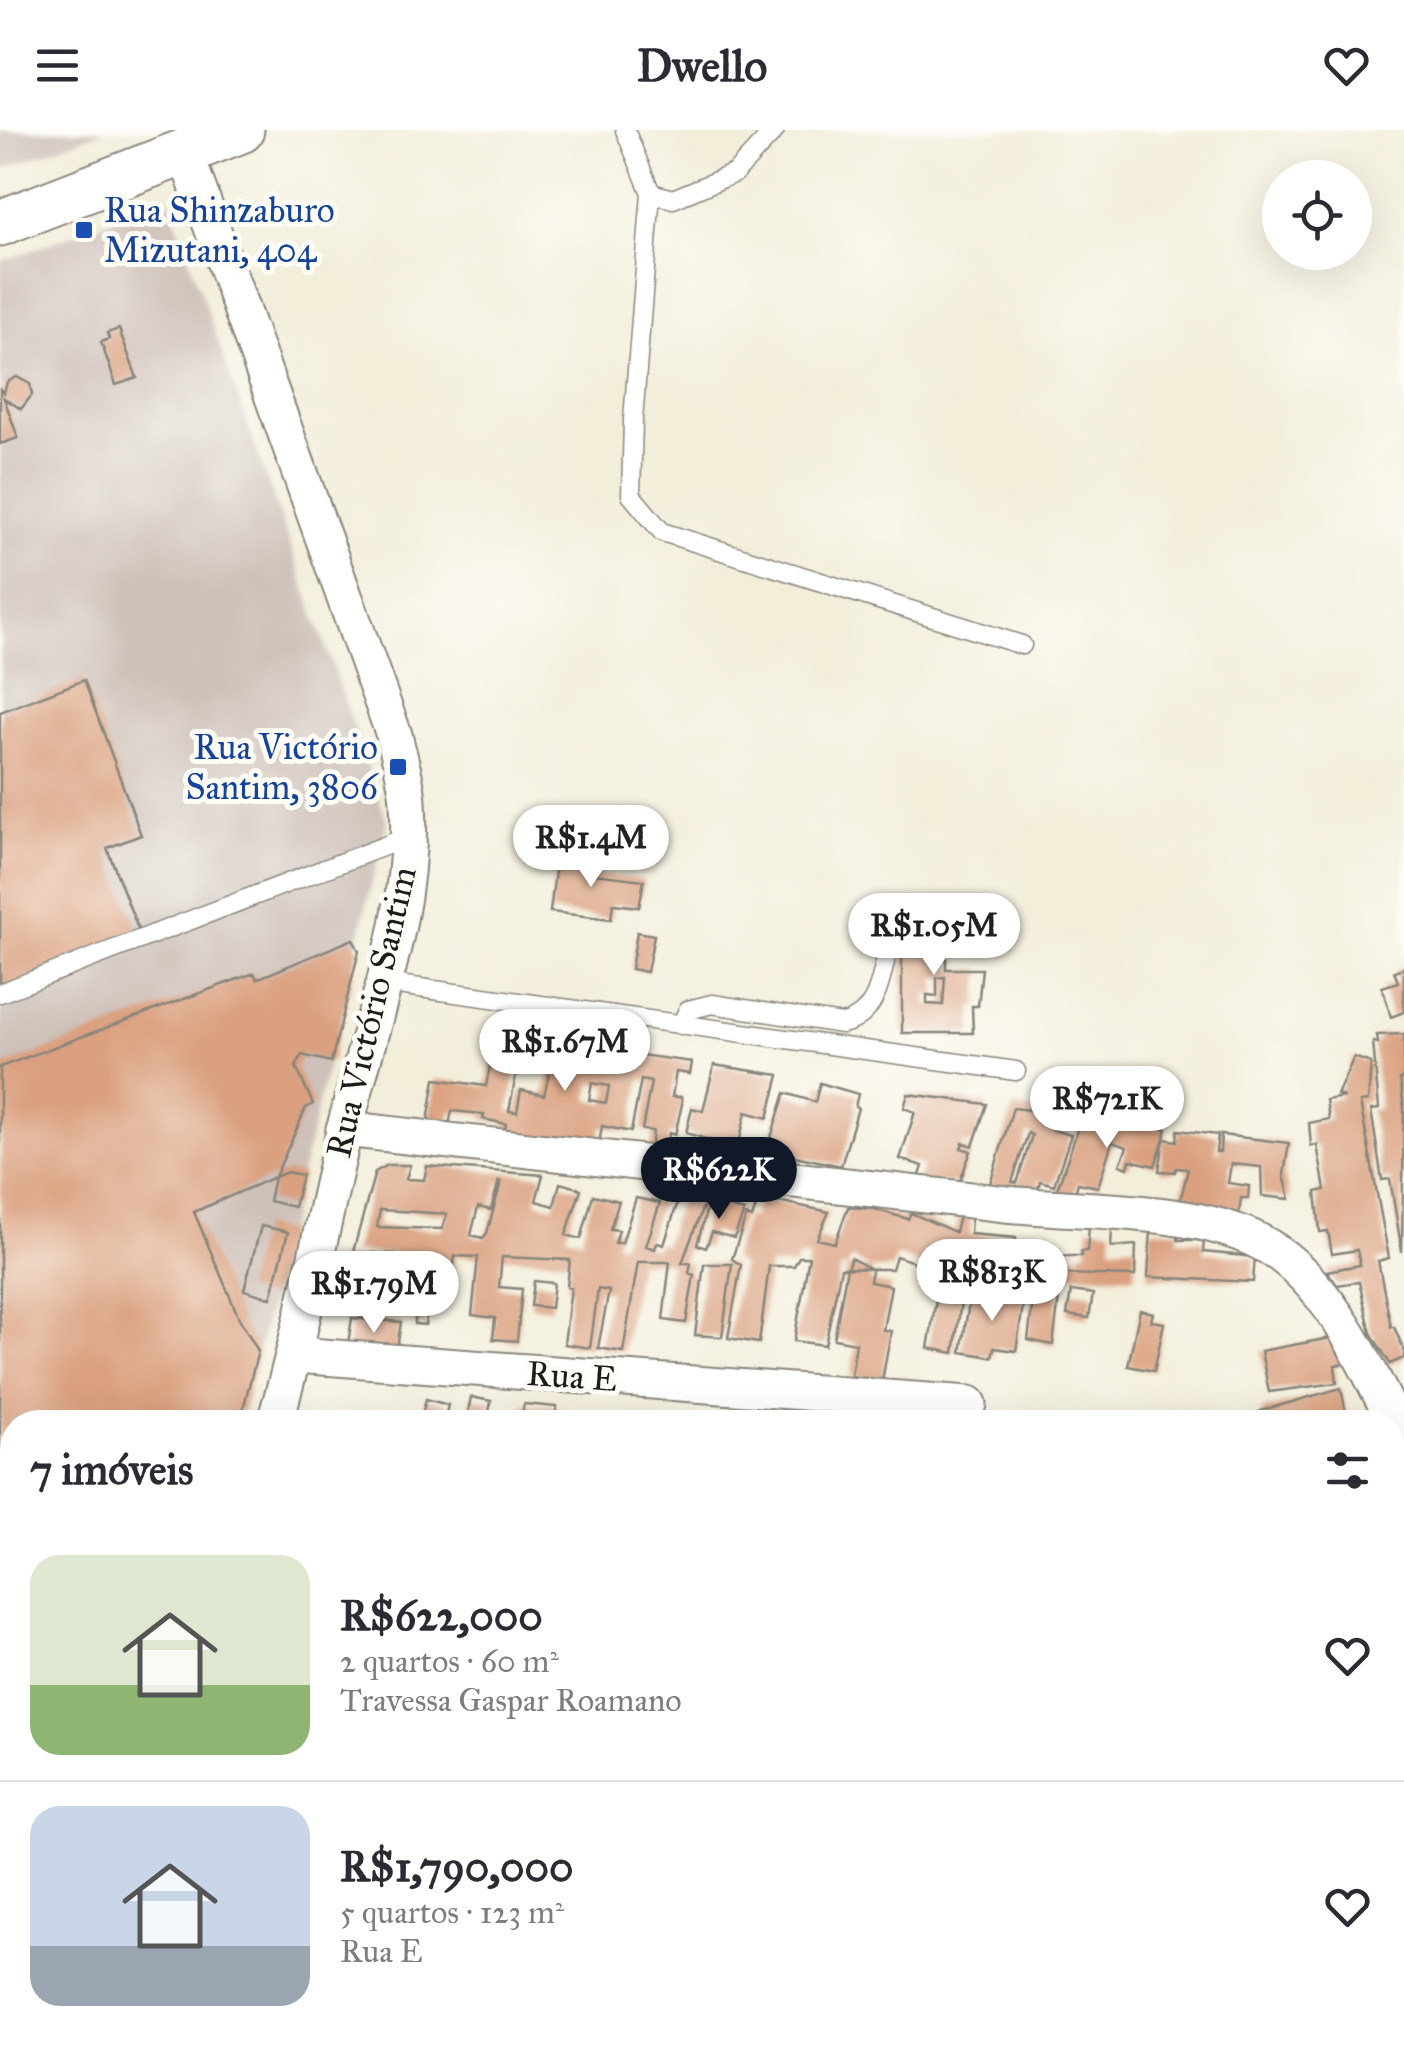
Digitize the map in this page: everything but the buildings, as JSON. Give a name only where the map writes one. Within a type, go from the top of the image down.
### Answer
[{"type":"street","points":[[0,223],[181,141],[241,130]]},
{"type":"street","name":"Rua Victório Santim","points":[[181,141],[394,735],[408,800],[407,866],[384,983],[344,1129],[295,1355],[279,1410]]},
{"type":"street","points":[[344,1129],[1034,1207],[1164,1217],[1224,1228],[1261,1242],[1299,1271],[1336,1314],[1387,1410]]},
{"type":"street","name":"Rua E","points":[[295,1355],[968,1404]]},
{"type":"lane","points":[[625,130],[651,193],[631,495],[662,532],[1022,645]]},
{"type":"lane","points":[[651,193],[673,200],[735,173],[775,130]]},
{"type":"lane","points":[[0,993],[408,837]]},
{"type":"lane","points":[[681,1024],[688,1010],[712,1004],[842,1024],[857,1021],[868,1012],[876,995],[890,931]]},
{"type":"lane","points":[[384,983],[1016,1071]]},
{"type":"shaded area","points":[[0,130],[105,130],[0,170]]},
{"type":"shaded area","points":[[168,199],[387,821],[244,1410],[0,1410],[0,262]]},
{"type":"place","name":"Rua Shinzaburo Mizutani, 404","points":[[84,230]]},
{"type":"place","name":"Rua Victório Santim, 3806","points":[[398,767]]}]
